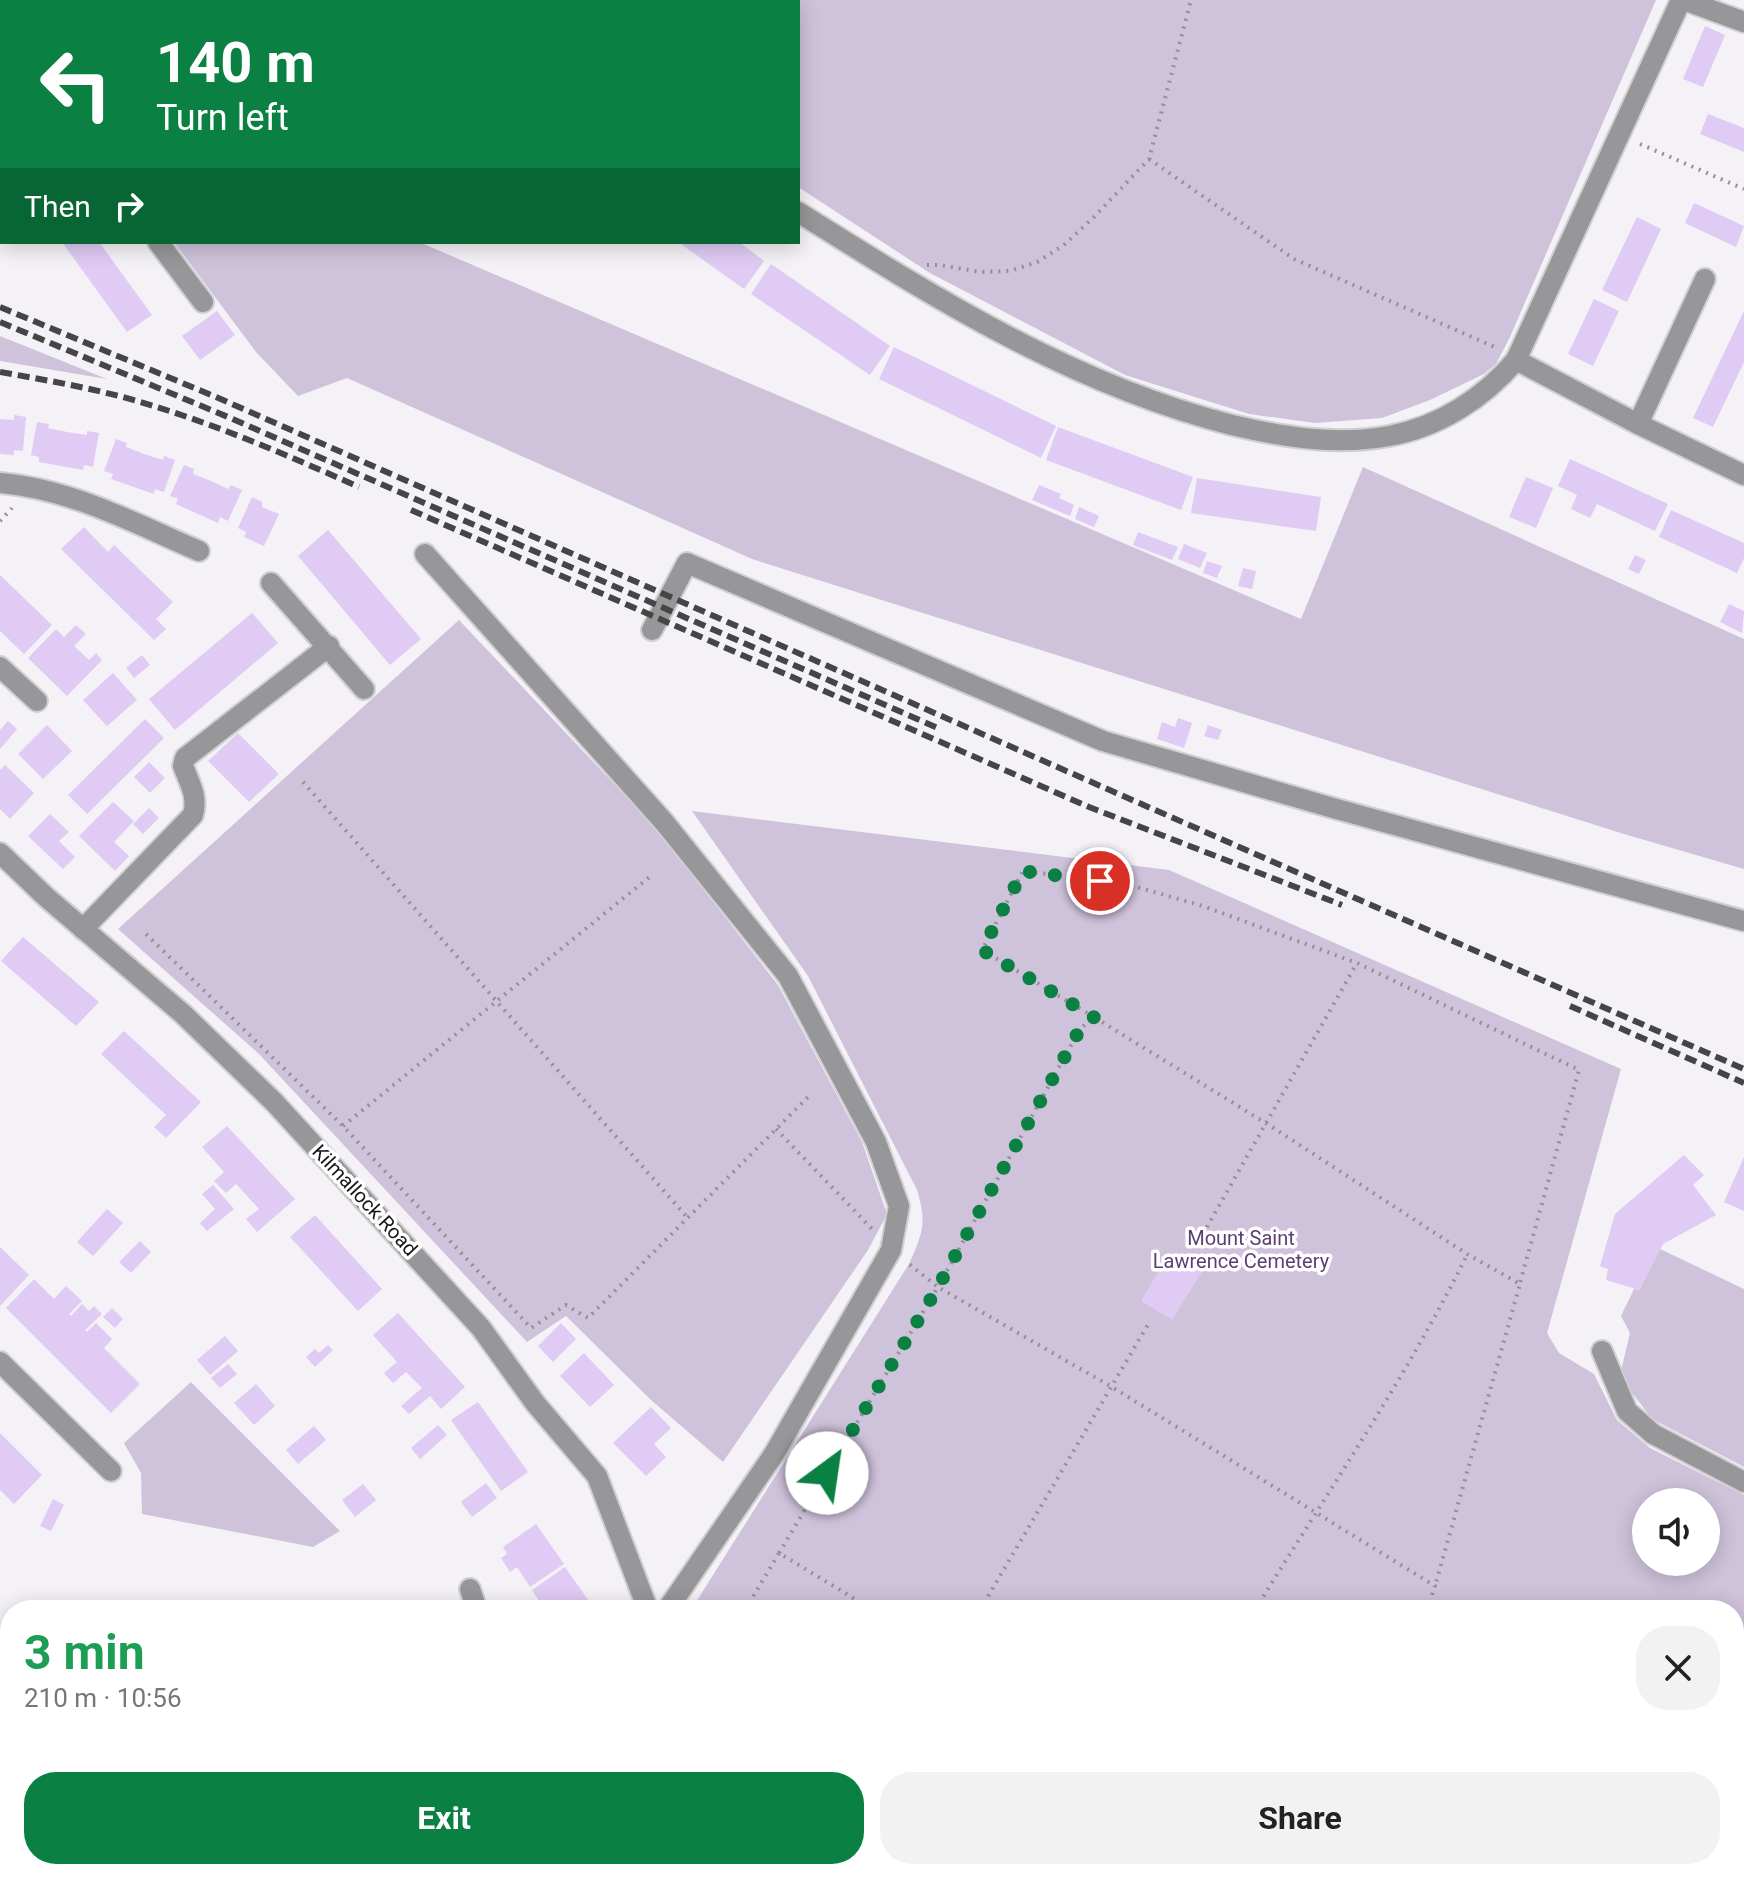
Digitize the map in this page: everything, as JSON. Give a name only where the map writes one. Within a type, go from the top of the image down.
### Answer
[{"type":"street","points":[[800,213],[909,282],[1114,388],[1204,418],[1285,436],[1362,440],[1405,432],[1437,420],[1483,394],[1516,360],[1683,0],[1744,22]]},
{"type":"street","points":[[160,244],[203,302]]},
{"type":"street","points":[[1638,424],[1705,279]]},
{"type":"street","points":[[1516,360],[1744,475]]},
{"type":"street","points":[[0,483],[33,486],[86,502],[199,551]]},
{"type":"street","points":[[425,554],[664,822],[788,976],[876,1142],[899,1206],[891,1250],[774,1454],[674,1600]]},
{"type":"street","points":[[652,630],[687,563],[1103,741],[1744,921]]},
{"type":"street","points":[[271,583],[364,689]]},
{"type":"street","points":[[83,929],[193,815],[196,803],[183,766],[185,758],[329,646]]},
{"type":"street","points":[[0,667],[37,701]]},
{"type":"street","name":"Kilmallock Road","points":[[0,853],[183,1014],[274,1102],[481,1328],[535,1403],[597,1476],[644,1600]]},
{"type":"street","points":[[1602,1351],[1627,1411],[1653,1434],[1744,1482]]},
{"type":"street","points":[[0,1362],[111,1471]]},
{"type":"street","points":[[470,1589],[474,1600]]},
{"type":"path","points":[[909,282],[927,265],[980,272],[1010,271],[1037,262],[1064,245],[1094,217],[1149,159],[1191,0]]},
{"type":"path","points":[[1619,135],[1744,189]]},
{"type":"path","points":[[1149,159],[1294,259],[1494,346],[1516,360]]},
{"type":"path","points":[[303,782],[687,1217]]},
{"type":"path","points":[[1430,1600],[1520,1284],[1579,1070],[1357,963],[1203,906],[1126,884],[1023,871],[982,950],[1265,1123],[1467,1254],[1520,1284]]},
{"type":"path","points":[[343,1126],[652,875]]},
{"type":"path","points":[[146,934],[343,1126],[531,1328],[566,1305],[588,1318],[809,1096]]},
{"type":"path","points":[[1195,1248],[1357,963]]},
{"type":"path","points":[[751,1600],[938,1287],[1080,1029],[1094,1017]]},
{"type":"path","points":[[776,1129],[891,1250],[938,1287],[1112,1387],[1435,1586]]},
{"type":"path","points":[[1261,1600],[1450,1289],[1467,1254]]},
{"type":"path","points":[[986,1600],[1150,1321]]},
{"type":"path","points":[[779,1553],[857,1600]]},
{"type":"green space","points":[[800,0],[1656,0],[1496,364],[1484,374],[1430,400],[1382,418],[1315,423],[1249,414],[1125,375],[930,273],[800,188]]},
{"type":"green space","points":[[175,244],[424,244],[1301,619],[1363,467],[1744,639],[1744,869],[752,559],[347,378],[298,396],[256,352]]},
{"type":"green space","points":[[0,336],[107,379],[0,361]]},
{"type":"green space","points":[[459,620],[652,824],[778,985],[862,1142],[887,1214],[868,1250],[723,1462],[651,1400],[566,1316],[527,1342],[259,1054],[118,929]]},
{"type":"green space","name":"Mount Saint Lawrence Cemetery","points":[[692,811],[1169,870],[1621,1069],[1547,1333],[1559,1353],[1594,1374],[1617,1420],[1650,1448],[1744,1495],[1744,1600],[697,1600],[909,1264],[918,1244],[922,1211],[917,1190],[808,976]]},
{"type":"green space","points":[[1660,1249],[1744,1289],[1744,1467],[1652,1419],[1630,1390],[1621,1371],[1630,1333],[1621,1316],[1634,1289],[1639,1290]]},
{"type":"green space","points":[[191,1382],[340,1531],[313,1547],[142,1514],[141,1473],[124,1443]]},
{"type":"building","points":[[1705,26],[1725,35],[1703,87],[1683,79]]},
{"type":"building","points":[[1708,114],[1744,128],[1744,152],[1700,134]]},
{"type":"building","points":[[1694,203],[1744,226],[1736,247],[1685,223]]},
{"type":"building","points":[[1637,217],[1661,229],[1627,302],[1602,290]]},
{"type":"building","points":[[63,244],[100,244],[152,315],[127,332]]},
{"type":"building","points":[[681,244],[742,244],[764,261],[744,289]]},
{"type":"building","points":[[771,264],[890,346],[870,375],[751,294]]},
{"type":"building","points":[[1594,299],[1619,311],[1593,366],[1568,354]]},
{"type":"building","points":[[217,311],[235,335],[200,360],[182,336]]},
{"type":"building","points":[[1744,311],[1744,362],[1713,427],[1693,418]]},
{"type":"building","points":[[894,347],[1056,426],[1041,458],[879,379]]},
{"type":"building","points":[[14,415],[26,417],[23,451],[14,450],[14,455],[0,454],[0,419],[14,420]]},
{"type":"building","points":[[37,422],[67,432],[99,433],[93,467],[84,465],[83,470],[39,462],[39,457],[31,455]]},
{"type":"building","points":[[1058,427],[1193,477],[1181,510],[1046,460]]},
{"type":"building","points":[[116,439],[144,454],[175,460],[164,492],[155,489],[154,494],[111,479],[113,474],[104,471]]},
{"type":"building","points":[[1570,459],[1668,504],[1655,531],[1597,504],[1590,518],[1571,509],[1577,495],[1558,486]]},
{"type":"building","points":[[184,465],[194,469],[193,474],[228,489],[231,485],[242,490],[228,521],[220,517],[218,523],[176,504],[178,499],[170,496]]},
{"type":"building","points":[[1526,477],[1553,488],[1536,528],[1509,517]]},
{"type":"building","points":[[1197,478],[1321,497],[1316,531],[1191,513]]},
{"type":"building","points":[[1039,485],[1061,494],[1059,498],[1074,505],[1070,516],[1032,500]]},
{"type":"building","points":[[252,497],[262,502],[262,507],[279,514],[264,546],[244,537],[246,532],[238,528]]},
{"type":"building","points":[[1079,507],[1099,516],[1094,527],[1075,519]]},
{"type":"building","points":[[1671,510],[1744,543],[1744,558],[1737,573],[1659,537]]},
{"type":"building","points":[[84,527],[108,552],[114,545],[173,602],[156,619],[166,629],[154,640],[61,549]]},
{"type":"building","points":[[328,530],[421,639],[390,665],[298,556]]},
{"type":"building","points":[[1138,532],[1178,547],[1172,560],[1133,545]]},
{"type":"building","points":[[1184,544],[1207,553],[1200,568],[1178,559]]},
{"type":"building","points":[[1635,555],[1646,560],[1639,574],[1628,569]]},
{"type":"building","points":[[1207,561],[1222,566],[1217,578],[1203,573]]},
{"type":"building","points":[[1243,568],[1256,571],[1252,589],[1238,586]]},
{"type":"building","points":[[0,575],[52,625],[24,654],[0,631]]},
{"type":"building","points":[[1729,604],[1744,611],[1742,633],[1720,622]]},
{"type":"building","points":[[252,613],[278,643],[175,730],[149,699]]},
{"type":"building","points":[[76,625],[86,634],[74,646],[89,660],[96,653],[102,660],[67,696],[28,658],[56,629],[64,637]]},
{"type":"building","points":[[142,655],[150,665],[134,678],[126,668]]},
{"type":"building","points":[[113,673],[137,700],[107,726],[83,700]]},
{"type":"building","points":[[1178,718],[1192,723],[1184,748],[1157,739],[1162,722],[1175,727]]},
{"type":"building","points":[[145,719],[164,738],[87,814],[68,795]]},
{"type":"building","points":[[8,721],[17,729],[0,749],[0,730]]},
{"type":"building","points":[[47,725],[72,751],[43,779],[18,754]]},
{"type":"building","points":[[1208,725],[1222,730],[1218,740],[1204,736]]},
{"type":"building","points":[[238,733],[279,774],[249,802],[208,761]]},
{"type":"building","points":[[149,762],[165,778],[150,793],[134,777]]},
{"type":"building","points":[[5,765],[34,793],[10,819],[0,809],[0,770]]},
{"type":"building","points":[[113,802],[134,821],[114,842],[129,856],[115,871],[79,836]]},
{"type":"building","points":[[149,808],[159,818],[143,834],[133,824]]},
{"type":"building","points":[[50,814],[69,832],[59,841],[75,857],[63,869],[28,836]]},
{"type":"building","points":[[23,937],[99,1002],[76,1026],[1,961]]},
{"type":"building","points":[[124,1031],[201,1102],[166,1138],[154,1127],[166,1115],[101,1054]]},
{"type":"building","points":[[227,1126],[295,1199],[257,1232],[246,1219],[259,1209],[236,1184],[226,1193],[214,1181],[224,1172],[202,1147]]},
{"type":"building","points":[[1684,1155],[1704,1175],[1693,1185],[1716,1215],[1663,1244],[1639,1290],[1606,1280],[1608,1269],[1600,1266],[1615,1214]]},
{"type":"building","points":[[1744,1157],[1744,1211],[1724,1202]]},
{"type":"building","points":[[213,1185],[234,1209],[207,1231],[200,1223],[215,1209],[202,1194]]},
{"type":"building","points":[[107,1209],[123,1223],[93,1256],[77,1242]]},
{"type":"building","points":[[315,1215],[382,1289],[358,1311],[290,1237]]},
{"type":"building","points":[[140,1241],[151,1252],[131,1273],[119,1262]]},
{"type":"building","points":[[0,1247],[29,1275],[0,1306]]},
{"type":"building","points":[[1169,1253],[1202,1272],[1172,1320],[1141,1301]]},
{"type":"building","points":[[34,1279],[54,1299],[66,1286],[82,1301],[69,1314],[71,1316],[82,1304],[89,1311],[94,1306],[102,1314],[85,1330],[87,1332],[96,1323],[112,1339],[104,1348],[140,1384],[111,1413],[6,1308]]},
{"type":"building","points":[[112,1308],[123,1319],[115,1328],[103,1317]]},
{"type":"building","points":[[398,1313],[465,1387],[441,1409],[430,1396],[409,1414],[401,1406],[422,1388],[406,1372],[393,1383],[384,1373],[397,1362],[373,1335]]},
{"type":"building","points":[[561,1323],[576,1339],[553,1362],[538,1346]]},
{"type":"building","points":[[225,1336],[238,1351],[210,1375],[197,1360]]},
{"type":"building","points":[[328,1345],[333,1350],[315,1367],[306,1357],[315,1349],[319,1353]]},
{"type":"building","points":[[584,1353],[614,1385],[590,1407],[560,1376]]},
{"type":"building","points":[[228,1364],[237,1374],[220,1388],[211,1378]]},
{"type":"building","points":[[256,1384],[275,1406],[254,1425],[234,1403]]},
{"type":"building","points":[[478,1402],[528,1472],[501,1491],[451,1420]]},
{"type":"building","points":[[651,1407],[671,1428],[654,1444],[666,1457],[646,1476],[613,1443]]},
{"type":"building","points":[[438,1425],[447,1435],[420,1459],[411,1448]]},
{"type":"building","points":[[314,1426],[326,1440],[298,1464],[286,1450]]},
{"type":"building","points":[[0,1433],[42,1475],[14,1504],[0,1490]]},
{"type":"building","points":[[486,1483],[497,1498],[472,1517],[461,1502]]},
{"type":"building","points":[[363,1484],[376,1500],[355,1517],[342,1500]]},
{"type":"building","points":[[53,1499],[64,1505],[51,1531],[40,1526]]},
{"type":"building","points":[[536,1524],[564,1564],[530,1587],[517,1567],[510,1572],[501,1558],[507,1554],[503,1547]]},
{"type":"building","points":[[565,1567],[588,1600],[538,1600],[532,1590]]},
{"type":"railway","points":[[0,307],[216,397],[1744,1069]]},
{"type":"railway","points":[[0,322],[228,417],[940,729]]},
{"type":"railway","points":[[0,372],[103,392],[194,419],[359,487]]},
{"type":"railway","points":[[411,510],[1089,807],[1342,905]]},
{"type":"railway","points":[[1570,1006],[1744,1083]]},
{"type":"route","points":[[827,1473],[938,1287],[1031,1113],[1080,1029],[1094,1017],[982,950],[1023,871],[1100,881]]}]
